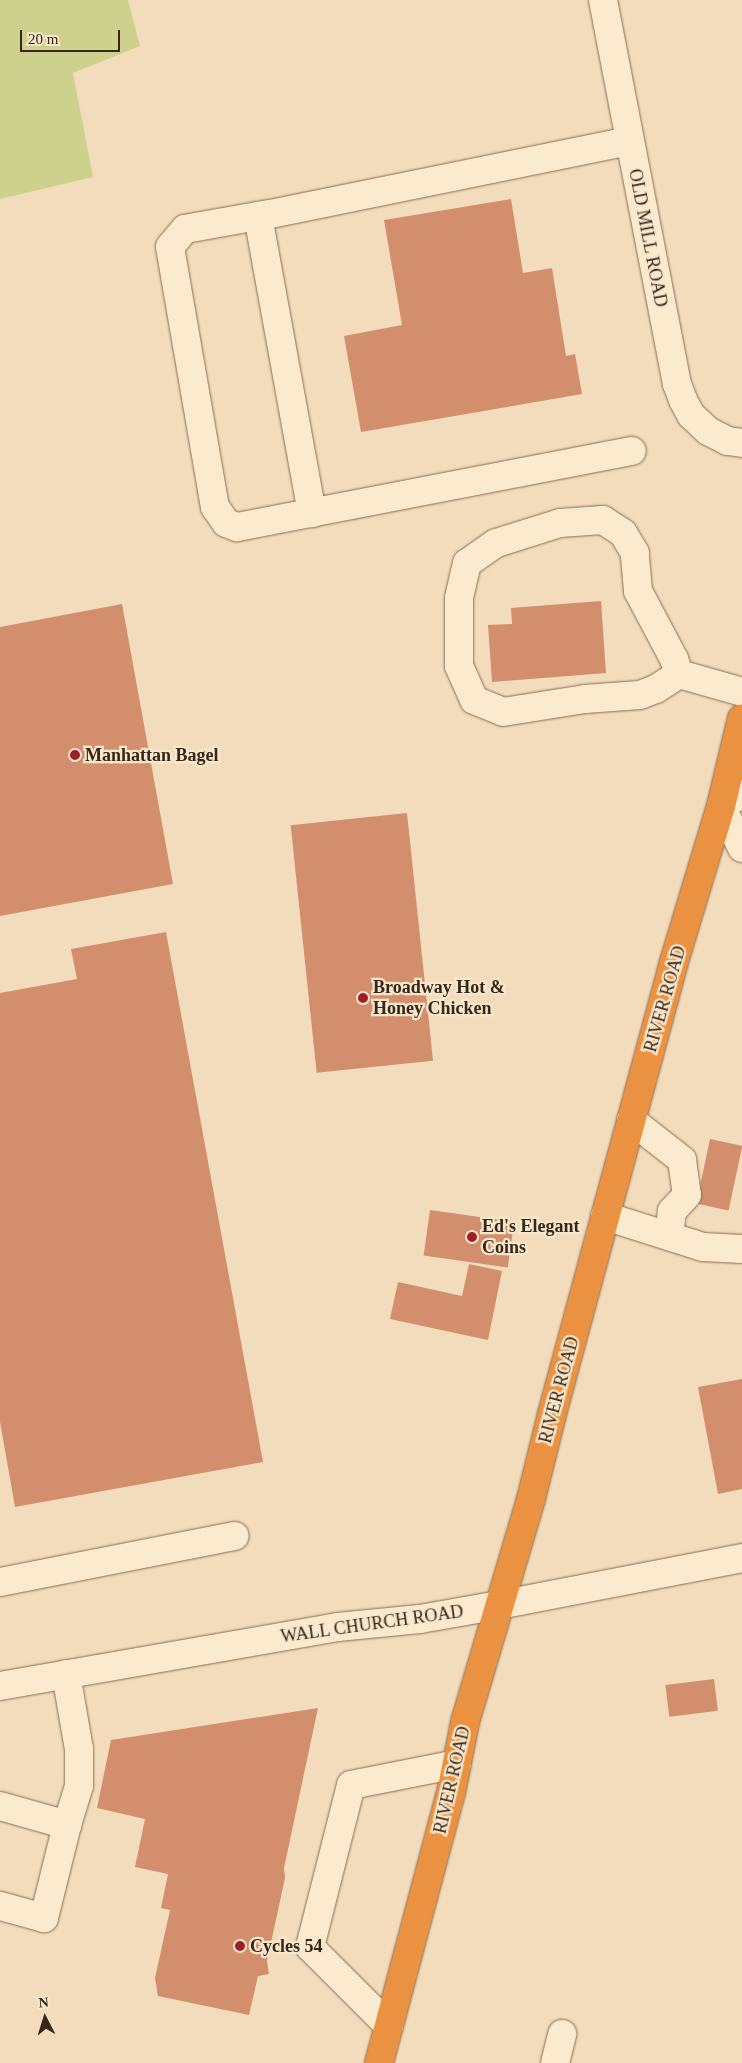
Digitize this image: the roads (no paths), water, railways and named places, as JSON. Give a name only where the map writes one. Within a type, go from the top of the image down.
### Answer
[{"type":"highway","name":"RIVER ROAD","points":[[379,2063],[457,1764],[465,1722],[531,1499],[552,1414],[673,965],[732,800],[742,718]]},
{"type":"street","name":"OLD MILL ROAD","points":[[603,0],[675,374],[682,400],[692,415],[708,431],[728,441],[742,443]]},
{"type":"street","points":[[629,141],[258,216],[184,229],[170,248],[215,507],[226,522],[237,527],[632,451]]},
{"type":"street","points":[[258,216],[312,513]]},
{"type":"street","points":[[679,674],[674,660],[638,591],[634,554],[622,533],[603,520],[560,523],[496,543],[466,563],[459,598],[458,666],[474,700],[503,712],[585,699],[640,695],[656,689],[679,674],[742,692]]},
{"type":"street","points":[[732,800],[742,848]]},
{"type":"street","points":[[631,1120],[682,1160],[687,1195],[672,1211],[669,1236]]},
{"type":"street","points":[[605,1216],[703,1247],[742,1249]]},
{"type":"street","points":[[0,1582],[235,1536]]},
{"type":"street","name":"WALL CHURCH ROAD","points":[[0,1686],[338,1627],[420,1618],[498,1606],[742,1558]]},
{"type":"street","points":[[0,1906],[44,1918],[79,1786],[79,1749],[66,1674]]},
{"type":"street","points":[[389,2026],[310,1947],[348,1795],[351,1785],[457,1764]]},
{"type":"street","points":[[0,1806],[67,1826]]},
{"type":"street","points":[[555,2063],[562,2034]]},
{"type":"place","name":"Manhattan Bagel","points":[[75,755]]},
{"type":"place","name":"Broadway Hot & Honey Chicken","points":[[363,998]]},
{"type":"place","name":"Ed's Elegant Coins","points":[[472,1237]]},
{"type":"place","name":"Cycles 54","points":[[240,1946]]}]
